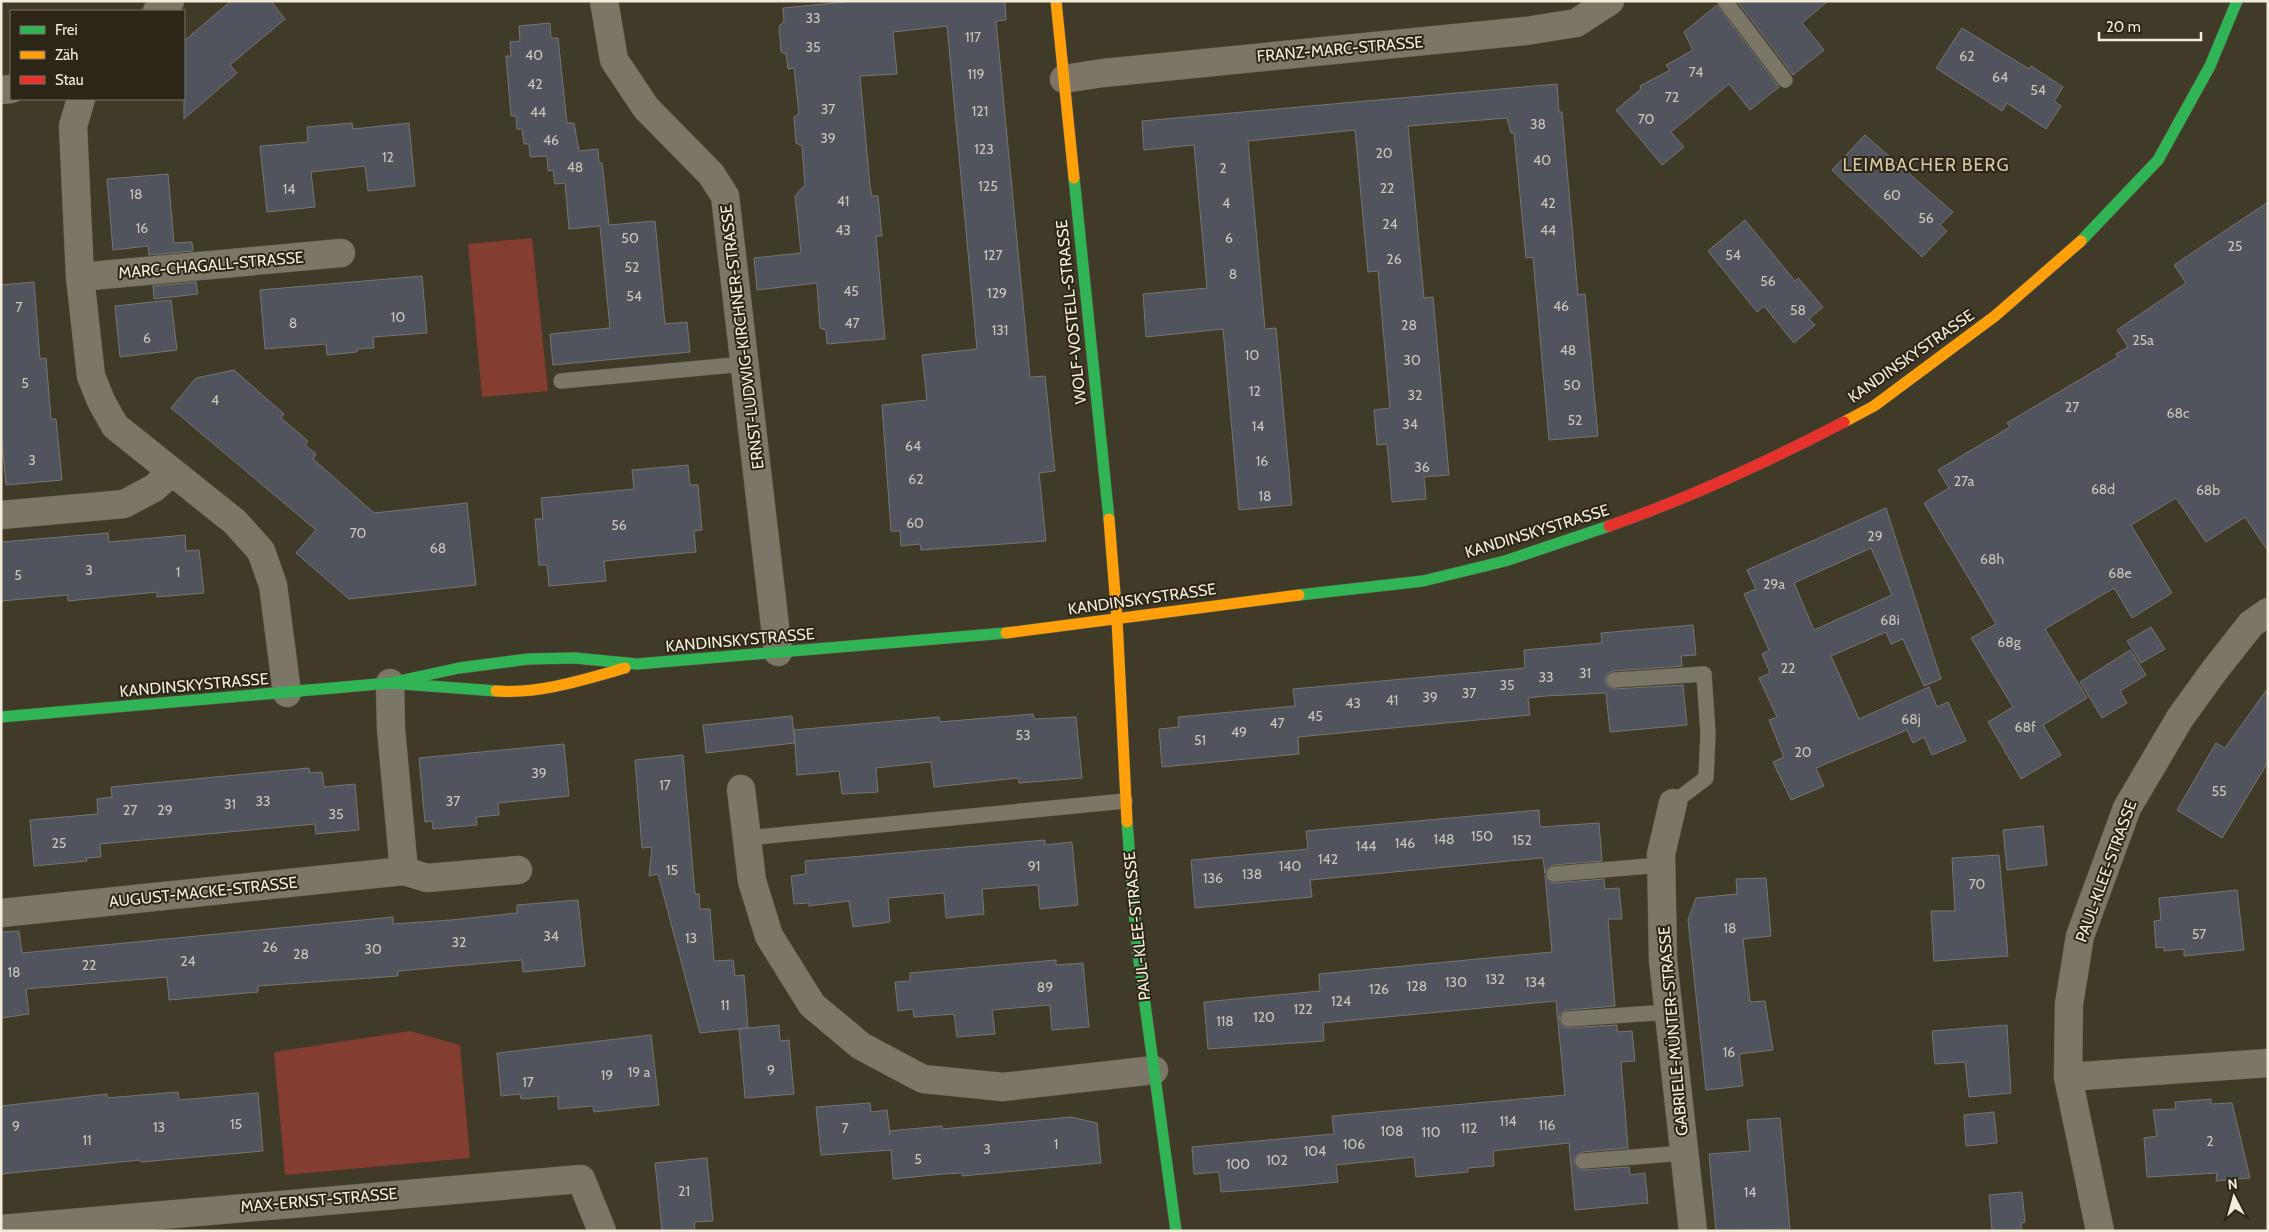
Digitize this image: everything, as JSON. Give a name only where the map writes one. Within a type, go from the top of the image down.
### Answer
[{"type":"street","points":[[158,10],[170,1]]},
{"type":"street","name":"ERNST-LUDWIG-KIRCHNER-STRASSE","points":[[604,1],[614,60],[646,108],[711,174],[725,196],[778,652]]},
{"type":"street","name":"WOLF-VOSTELL-STRASSE","points":[[1056,1],[1097,412],[1106,483],[1117,619]]},
{"type":"street","name":"FRANZ-MARC-STRASSE","points":[[1064,79],[1526,31],[1576,22],[1610,1]]},
{"type":"street","name":"KANDINSKYSTRASSE","points":[[390,684],[458,667],[510,661],[574,658],[636,664],[1042,630],[1181,609],[1423,581],[1505,561],[1672,503],[1770,461],[1874,406],[2002,310],[2083,239],[2158,160],[2210,66],[2237,1]]},
{"type":"street","points":[[81,100],[73,126],[80,277],[90,376],[115,426],[235,522],[261,551],[274,585],[287,693]]},
{"type":"street","name":"MARC-CHAGALL-STRASSE","points":[[80,277],[341,253]]},
{"type":"street","points":[[1,515],[124,504],[154,488],[172,473]]},
{"type":"street","name":"PAUL-KLEE-STRASSE","points":[[2100,1231],[2068,1077],[2069,1004],[2080,936],[2127,808],[2180,718],[2208,679],[2251,624],[2268,612]]},
{"type":"street","name":"PAUL-KLEE-STRASSE","points":[[1117,619],[1125,801],[1137,946],[1176,1231]]},
{"type":"street","name":"KANDINSKYSTRASSE","points":[[1,717],[390,684],[513,692],[575,683],[636,664]]},
{"type":"street","points":[[390,684],[391,729],[404,871]]},
{"type":"street","points":[[740,789],[752,881],[769,936],[812,1005],[861,1046],[923,1079],[1004,1087],[1154,1070]]},
{"type":"street","name":"GABRIELE-MÜNTER-STRASSE","points":[[1673,803],[1661,854],[1663,960],[1693,1231]]},
{"type":"street","name":"AUGUST-MACKE-STRASSE","points":[[1,913],[404,871],[427,878],[518,870]]},
{"type":"street","points":[[2068,1077],[2268,1063]]},
{"type":"street","name":"MAX-ERNST-STRASSE","points":[[1,1229],[581,1179],[602,1231]]},
{"type":"lane","points":[[1725,1],[1785,80]]},
{"type":"lane","points":[[560,381],[745,364]]},
{"type":"lane","points":[[1614,680],[1704,674],[1708,733],[1706,778],[1673,803]]},
{"type":"lane","points":[[746,838],[1125,801]]},
{"type":"lane","points":[[1554,874],[1662,865]]},
{"type":"lane","points":[[1568,1019],[1669,1012]]},
{"type":"lane","points":[[1583,1161],[1685,1154]]},
{"type":"shaded area","points":[[532,238],[548,391],[482,397],[468,244]]},
{"type":"shaded area","points":[[410,1031],[460,1045],[470,1158],[285,1175],[274,1052]]},
{"type":"building","points":[[231,1],[271,1],[285,19],[230,65],[237,73],[184,119],[185,40]]},
{"type":"building","points":[[854,1],[1005,1],[1006,20],[996,21],[1030,377],[1045,376],[1055,471],[1039,473],[1046,541],[921,550],[920,544],[901,546],[900,531],[891,531],[882,405],[927,400],[922,355],[977,349],[947,26],[893,32],[897,74],[860,76],[870,186],[872,196],[878,196],[882,236],[876,236],[885,339],[827,344],[826,330],[820,328],[817,283],[757,290],[754,258],[801,253],[795,196],[805,185],[802,146],[796,143],[794,117],[799,114],[794,68],[788,69],[786,54],[781,52],[779,26],[784,22],[783,8]]},
{"type":"building","points":[[1737,1],[1828,1],[1802,23],[1824,50],[1793,75]]},
{"type":"building","points":[[1717,5],[1779,87],[1750,110],[1729,84],[1671,132],[1684,147],[1662,165],[1616,110],[1641,89],[1640,86],[1670,70],[1666,65],[1693,50],[1684,32]]},
{"type":"building","points":[[550,23],[551,38],[558,38],[567,123],[574,123],[579,151],[598,149],[599,163],[602,163],[609,225],[655,221],[665,324],[687,322],[690,352],[553,365],[550,334],[610,328],[600,226],[569,229],[565,183],[555,184],[553,170],[548,171],[547,156],[530,157],[529,144],[524,144],[522,129],[517,129],[516,116],[511,116],[506,56],[511,56],[510,42],[520,41],[519,26]]},
{"type":"building","points":[[1962,28],[2029,69],[2031,66],[2063,87],[2054,101],[2061,106],[2046,129],[2007,103],[2002,111],[1936,68]]},
{"type":"building","points":[[1557,84],[1559,112],[1562,112],[1578,295],[1585,294],[1598,436],[1549,440],[1533,257],[1526,258],[1514,133],[1511,133],[1507,118],[1408,126],[1424,298],[1433,297],[1449,475],[1424,477],[1426,499],[1392,502],[1387,444],[1377,445],[1374,410],[1390,408],[1378,271],[1368,272],[1355,130],[1248,141],[1265,329],[1276,328],[1292,505],[1239,510],[1223,329],[1146,337],[1143,294],[1207,288],[1194,145],[1144,150],[1142,121]]},
{"type":"building","points":[[352,123],[353,129],[409,123],[415,186],[368,191],[365,166],[311,172],[315,207],[267,212],[260,146],[308,142],[307,127]]},
{"type":"building","points":[[1865,135],[1953,212],[1940,225],[1947,231],[1922,257],[1832,170]]},
{"type":"building","points":[[168,174],[174,243],[192,242],[193,251],[149,255],[148,246],[113,250],[107,179]]},
{"type":"building","points":[[2268,202],[2268,551],[2245,517],[2206,542],[2176,498],[2131,525],[2172,593],[2132,618],[2114,588],[2045,629],[2087,698],[2043,725],[2061,755],[2021,779],[1988,722],[2013,707],[1971,638],[1996,624],[1924,503],[1949,488],[1938,470],[2010,427],[2007,423],[2118,357],[2116,354],[2128,347],[2117,330],[2186,283],[2174,265]]},
{"type":"building","points":[[1745,220],[1795,281],[1798,278],[1823,307],[1809,319],[1815,325],[1794,343],[1764,306],[1757,312],[1708,251]]},
{"type":"building","points":[[422,276],[427,333],[373,337],[374,348],[357,349],[357,352],[327,355],[326,344],[265,349],[260,290]]},
{"type":"building","points":[[34,282],[40,359],[46,358],[51,419],[56,419],[62,480],[6,485],[1,432],[1,285]]},
{"type":"building","points":[[196,282],[198,294],[154,299],[153,286]]},
{"type":"building","points":[[171,300],[177,350],[120,357],[115,306]]},
{"type":"building","points":[[234,370],[284,414],[281,418],[308,441],[305,445],[316,454],[313,459],[374,513],[467,503],[476,585],[349,599],[296,553],[316,530],[171,408],[196,378]]},
{"type":"building","points":[[688,465],[690,485],[698,485],[702,530],[694,531],[696,552],[604,561],[606,581],[549,586],[547,565],[539,565],[535,519],[543,519],[541,498],[634,489],[632,470]]},
{"type":"building","points":[[1886,508],[1941,679],[1924,686],[1903,639],[1891,644],[1886,632],[1831,656],[1859,719],[1929,687],[1937,707],[1948,702],[1966,741],[1932,755],[1924,737],[1913,743],[1907,730],[1816,768],[1824,786],[1791,800],[1773,762],[1784,757],[1769,720],[1777,717],[1759,678],[1770,673],[1762,654],[1769,650],[1744,594],[1756,589],[1747,570]],"holes":[[[1871,548],[1892,595],[1814,630],[1794,583]]]},
{"type":"building","points":[[108,533],[109,542],[185,535],[186,551],[199,550],[204,593],[157,597],[157,592],[68,601],[68,595],[1,601],[1,542]]},
{"type":"building","points":[[1693,625],[1696,655],[1681,656],[1682,666],[1613,671],[1608,673],[1605,680],[1607,686],[1614,689],[1683,685],[1687,725],[1610,732],[1606,693],[1545,696],[1528,698],[1530,715],[1298,737],[1299,754],[1162,767],[1159,729],[1179,727],[1178,717],[1295,706],[1293,689],[1525,668],[1524,650],[1602,643],[1601,633]]},
{"type":"building","points":[[2151,627],[2165,649],[2141,663],[2127,641]]},
{"type":"building","points":[[2130,650],[2146,675],[2120,691],[2127,703],[2102,718],[2080,682]]},
{"type":"building","points":[[2268,688],[2268,762],[2222,838],[2177,810],[2216,743],[2225,748]]},
{"type":"building","points":[[1033,714],[1034,719],[1076,717],[1082,778],[1019,783],[1018,778],[934,787],[931,762],[876,768],[878,792],[842,794],[839,771],[797,775],[794,730],[939,717],[940,722]]},
{"type":"building","points":[[792,716],[795,743],[706,753],[703,725]]},
{"type":"building","points":[[564,744],[569,796],[498,803],[499,815],[476,817],[477,825],[433,829],[432,821],[425,822],[419,758]]},
{"type":"building","points":[[683,755],[695,894],[699,894],[700,909],[710,909],[714,961],[733,960],[735,976],[744,975],[748,1028],[700,1033],[658,874],[649,876],[652,847],[642,848],[635,760]]},
{"type":"building","points":[[309,768],[310,773],[322,772],[324,787],[355,784],[359,830],[316,834],[315,824],[100,844],[101,857],[86,858],[87,861],[34,866],[30,820],[98,814],[97,799],[112,797],[111,787]]},
{"type":"building","points":[[1539,810],[1540,827],[1599,823],[1602,861],[1553,865],[1546,870],[1545,874],[1543,858],[1541,858],[1310,880],[1312,897],[1195,908],[1191,860],[1308,849],[1306,831]]},
{"type":"building","points":[[2043,826],[2047,865],[2007,870],[2003,830]]},
{"type":"building","points":[[1045,840],[1045,845],[1072,842],[1078,905],[1040,909],[1038,885],[982,889],[984,914],[946,918],[944,893],[888,898],[890,922],[853,927],[849,901],[809,906],[809,903],[794,904],[791,876],[806,874],[805,861]]},
{"type":"building","points":[[1999,855],[2008,956],[1934,961],[1931,911],[1955,911],[1952,858]]},
{"type":"building","points":[[1545,875],[1550,882],[1554,883],[1604,879],[1605,889],[1619,888],[1622,919],[1608,919],[1615,1006],[1567,1010],[1560,1014],[1559,1020],[1563,1027],[1568,1028],[1617,1025],[1617,1032],[1632,1031],[1635,1061],[1621,1062],[1628,1148],[1582,1152],[1575,1157],[1574,1162],[1579,1169],[1583,1170],[1629,1167],[1630,1175],[1645,1173],[1648,1203],[1575,1210],[1569,1143],[1493,1151],[1494,1166],[1468,1168],[1468,1172],[1416,1177],[1414,1157],[1336,1165],[1338,1182],[1278,1188],[1221,1192],[1219,1172],[1194,1174],[1192,1147],[1334,1134],[1332,1116],[1565,1095],[1556,1001],[1323,1023],[1324,1041],[1208,1049],[1204,1002],[1320,991],[1319,974],[1552,952]]},
{"type":"building","points":[[1766,878],[1771,936],[1743,939],[1750,1002],[1765,1001],[1773,1050],[1739,1054],[1743,1086],[1706,1090],[1688,920],[1696,898],[1737,894],[1736,879]]},
{"type":"building","points":[[2237,890],[2244,950],[2184,956],[2184,949],[2164,951],[2164,947],[2156,948],[2154,921],[2161,920],[2159,898]]},
{"type":"building","points":[[578,900],[585,966],[523,972],[522,960],[398,971],[398,976],[258,986],[258,992],[169,1000],[167,977],[26,989],[29,1014],[1,1018],[1,932],[19,931],[22,953],[393,917],[393,924],[451,920],[517,913],[517,905]]},
{"type":"building","points":[[1056,960],[1056,965],[1083,963],[1089,1027],[1052,1030],[1050,1005],[992,1010],[995,1034],[957,1037],[954,1014],[914,1017],[913,1009],[898,1011],[895,982],[910,981],[910,973]]},
{"type":"building","points":[[779,1025],[780,1041],[789,1040],[794,1094],[745,1098],[739,1029]]},
{"type":"building","points":[[2007,1025],[2011,1093],[1969,1097],[1965,1062],[1935,1064],[1932,1031]]},
{"type":"building","points":[[651,1035],[659,1105],[594,1112],[593,1106],[558,1109],[558,1096],[521,1099],[520,1094],[501,1096],[497,1053]]},
{"type":"building","points":[[178,1092],[179,1100],[258,1093],[263,1151],[141,1162],[140,1160],[1,1174],[1,1106],[107,1094],[107,1098]]},
{"type":"building","points":[[2211,1099],[2211,1104],[2232,1103],[2250,1178],[2216,1181],[2217,1173],[2147,1177],[2144,1138],[2157,1136],[2153,1110],[2176,1109],[2175,1102]]},
{"type":"building","points":[[870,1103],[871,1112],[887,1110],[890,1131],[942,1126],[942,1129],[1071,1117],[1097,1123],[1101,1163],[962,1176],[962,1173],[893,1179],[891,1150],[821,1155],[816,1107]]},
{"type":"building","points":[[1994,1112],[1997,1143],[1966,1146],[1964,1115]]},
{"type":"building","points":[[1780,1118],[1790,1229],[1716,1231],[1709,1154],[1750,1151],[1747,1120]]},
{"type":"building","points":[[707,1158],[713,1221],[694,1222],[695,1231],[662,1231],[655,1163]]},
{"type":"building","points":[[2022,1192],[2025,1222],[2021,1223],[2022,1231],[1992,1231],[1989,1195]]},
{"type":"traffic: fast","points":[[2081,241],[2158,160],[2210,66],[2237,1]]},
{"type":"traffic: fast","points":[[1074,178],[1109,519]]},
{"type":"traffic: fast","points":[[1299,595],[1423,581],[1505,561],[1609,526]]},
{"type":"traffic: fast","points":[[390,683],[459,668],[528,659],[575,658],[637,664],[1006,633]]},
{"type":"traffic: fast","points":[[1,717],[390,683],[496,691]]},
{"type":"traffic: fast","points":[[1127,822],[1137,946],[1176,1231]]},
{"type":"traffic: slow","points":[[1056,1],[1074,178]]},
{"type":"traffic: slow","points":[[1844,422],[1874,406],[1995,316],[2081,241]]},
{"type":"traffic: slow","points":[[1109,519],[1117,619],[1127,822]]},
{"type":"traffic: slow","points":[[1006,633],[1299,595]]},
{"type":"traffic: slow","points":[[496,691],[545,688],[625,668]]},
{"type":"traffic: jam","points":[[1609,526],[1669,504],[1728,478],[1844,422]]},
{"type":"district","name":"LEIMBACHER BERG","points":[[1926,165]]}]
